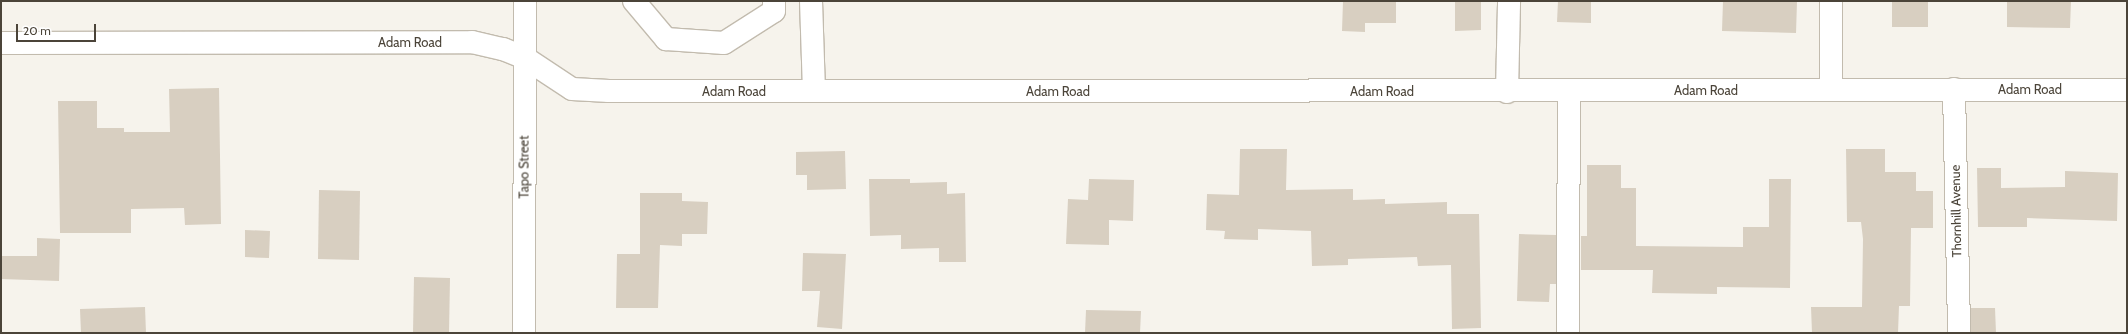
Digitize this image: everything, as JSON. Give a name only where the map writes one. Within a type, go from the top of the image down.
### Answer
[{"type":"street","name":"Tapo Street","points":[[524,333],[525,1]]},
{"type":"street","points":[[634,1],[666,39],[724,43],[774,11],[774,1]]},
{"type":"street","points":[[811,1],[814,91]]},
{"type":"street","points":[[1507,92],[1509,1]]},
{"type":"street","points":[[1831,1],[1831,89]]},
{"type":"street","name":"Adam Road","points":[[1,43],[472,42],[503,49],[525,58],[572,89],[814,91],[1507,92],[1831,89],[2127,90]]},
{"type":"street","name":"Thornhill Avenue","points":[[1954,89],[1959,333]]},
{"type":"street","points":[[1568,333],[1569,91]]},
{"type":"building","points":[[1343,1],[1396,1],[1396,23],[1365,23],[1365,32],[1342,31]]},
{"type":"building","points":[[1455,1],[1481,1],[1481,30],[1455,31]]},
{"type":"building","points":[[1558,1],[1591,1],[1591,23],[1557,22]]},
{"type":"building","points":[[1723,1],[1797,1],[1796,33],[1722,31]]},
{"type":"building","points":[[1892,1],[1928,1],[1928,27],[1892,27]]},
{"type":"building","points":[[2007,1],[2071,1],[2070,28],[2007,27]]},
{"type":"building","points":[[219,88],[221,224],[185,225],[184,208],[131,209],[131,233],[60,233],[58,101],[97,101],[97,128],[124,128],[124,132],[170,132],[169,89]]},
{"type":"building","points":[[1240,149],[1287,149],[1286,190],[1353,189],[1353,200],[1385,199],[1385,204],[1447,202],[1447,214],[1479,214],[1481,328],[1452,329],[1451,265],[1418,266],[1417,257],[1348,259],[1348,265],[1312,266],[1311,231],[1258,229],[1258,240],[1224,239],[1225,231],[1206,230],[1207,194],[1239,195]]},
{"type":"building","points":[[1846,149],[1885,149],[1885,172],[1916,172],[1916,191],[1933,191],[1933,228],[1911,228],[1910,306],[1899,306],[1898,333],[1812,333],[1811,307],[1862,307],[1863,239],[1861,222],[1847,222]]},
{"type":"building","points":[[845,151],[846,189],[807,190],[807,175],[796,175],[796,152]]},
{"type":"building","points":[[1587,165],[1621,165],[1621,188],[1636,188],[1636,246],[1743,247],[1743,227],[1769,227],[1769,179],[1791,179],[1790,288],[1717,287],[1717,294],[1652,293],[1653,270],[1581,270],[1581,236],[1587,236]]},
{"type":"building","points":[[1977,168],[2001,168],[2001,188],[2065,187],[2065,171],[2118,173],[2117,221],[2027,218],[2027,227],[1978,227]]},
{"type":"building","points":[[869,179],[910,179],[910,183],[947,182],[947,194],[965,193],[966,262],[939,262],[939,248],[901,249],[901,235],[870,236]]},
{"type":"building","points":[[1089,179],[1134,180],[1133,221],[1109,220],[1109,245],[1066,244],[1068,199],[1088,200]]},
{"type":"building","points":[[319,190],[360,191],[359,260],[318,259]]},
{"type":"building","points":[[640,193],[682,193],[682,201],[708,202],[707,234],[682,234],[682,246],[660,245],[658,308],[616,308],[617,254],[640,254]]},
{"type":"building","points":[[245,230],[270,231],[269,258],[245,257]]},
{"type":"building","points":[[1519,234],[1556,235],[1556,284],[1550,284],[1549,302],[1517,301]]},
{"type":"building","points":[[37,238],[60,239],[59,281],[1,279],[1,256],[37,256]]},
{"type":"building","points":[[803,253],[846,254],[842,329],[817,327],[820,291],[802,291]]},
{"type":"building","points":[[414,277],[450,278],[449,333],[413,333]]},
{"type":"building","points":[[145,307],[146,333],[81,333],[80,309]]},
{"type":"building","points":[[1971,308],[1995,308],[1996,333],[1971,333]]},
{"type":"building","points":[[1086,310],[1141,311],[1140,333],[1085,333]]}]
